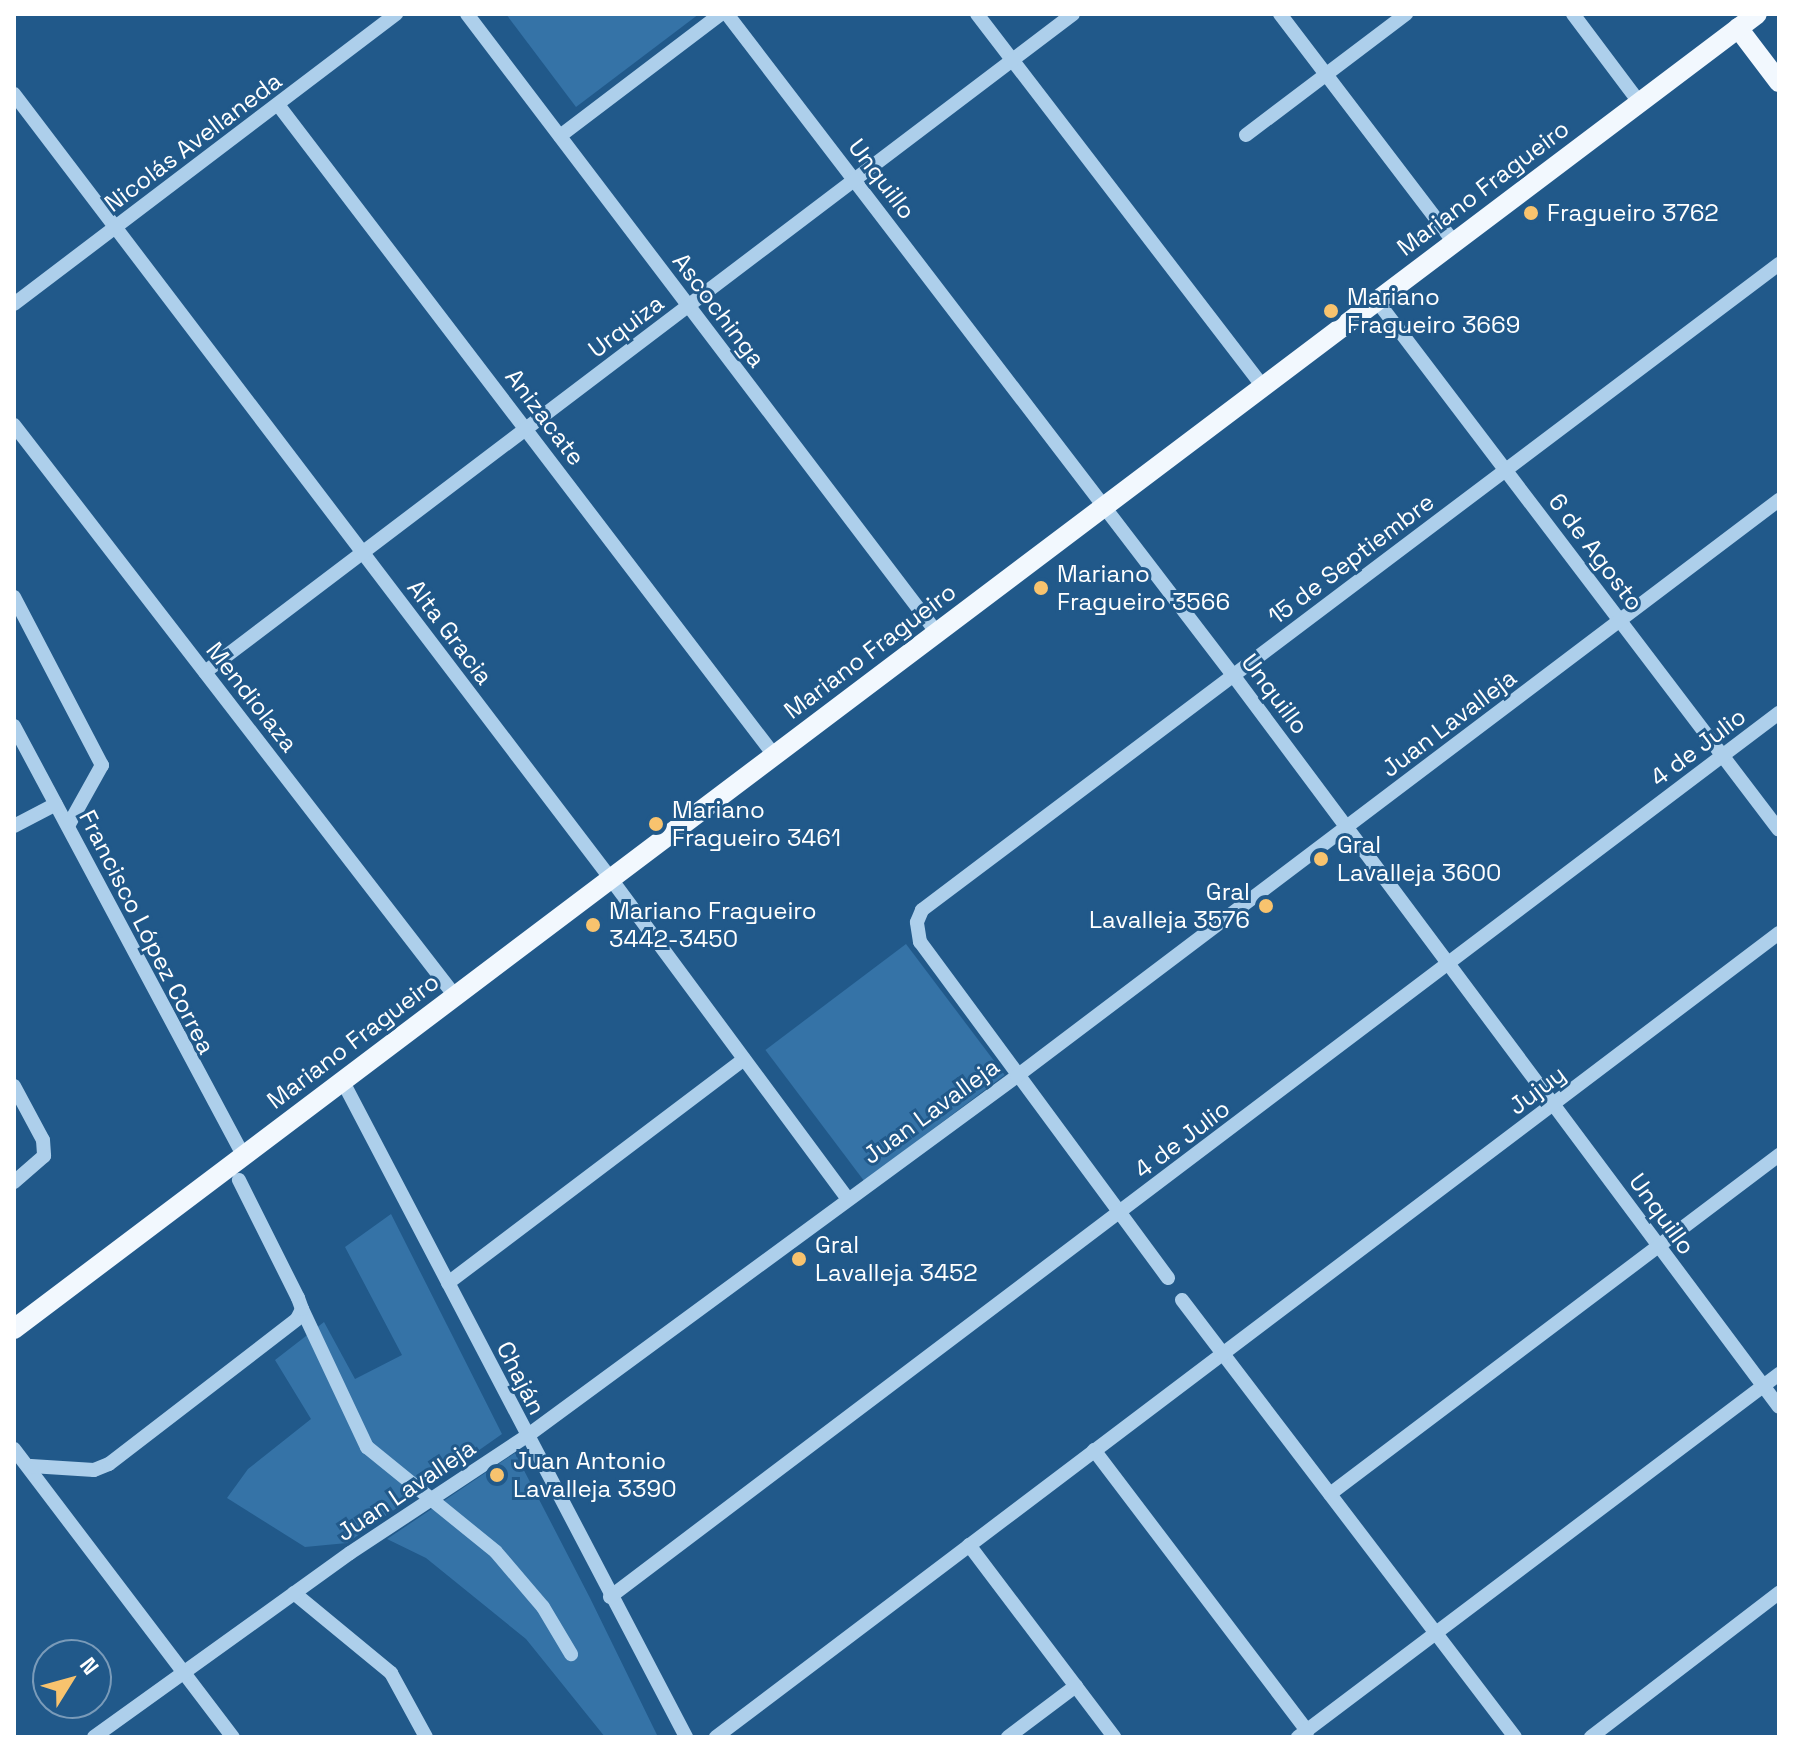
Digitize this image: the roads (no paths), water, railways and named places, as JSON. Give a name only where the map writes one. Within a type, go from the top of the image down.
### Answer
[{"type":"main road","name":"Mariano Fragueiro","points":[[14,1329],[1757,14]]},
{"type":"main road","points":[[1738,28],[1779,82]]},
{"type":"street","name":"Nicolás Avellaneda","points":[[14,304],[279,106],[396,14]]},
{"type":"street","name":"Ascochinga","points":[[467,14],[937,633]]},
{"type":"street","points":[[560,136],[724,14]]},
{"type":"street","name":"Unquillo","points":[[724,14],[856,180],[1233,675],[1779,1407]]},
{"type":"street","points":[[977,14],[1262,385]]},
{"type":"street","name":"Urquiza","points":[[205,672],[1073,14]]},
{"type":"street","points":[[1280,14],[1454,242]]},
{"type":"street","points":[[1246,135],[1406,14]]},
{"type":"street","points":[[1573,14],[1639,102]]},
{"type":"street","name":"Alta Gracia","points":[[14,94],[611,879],[848,1199]]},
{"type":"street","name":"Anizacate","points":[[279,106],[774,755]]},
{"type":"street","name":"15 de Septiembre","points":[[1017,1076],[920,942],[917,922],[922,910],[1779,264]]},
{"type":"street","name":"6 de Agosto","points":[[1377,301],[1779,830]]},
{"type":"street","name":"Mendiolaza","points":[[14,425],[455,996]]},
{"type":"street","name":"Juan Lavalleja","points":[[94,1737],[294,1593],[527,1436],[1017,1076],[1779,500]]},
{"type":"street","points":[[14,597],[102,765],[68,826]]},
{"type":"street","name":"4 de Julio","points":[[610,1597],[1779,713]]},
{"type":"street","name":"Francisco López Correa","points":[[14,726],[244,1156]]},
{"type":"street","points":[[14,826],[56,804]]},
{"type":"street","name":"Jujuy","points":[[716,1737],[1779,933]]},
{"type":"street","points":[[448,1283],[744,1059]]},
{"type":"street","points":[[1017,1076],[1168,1278]]},
{"type":"street","name":"Chaján","points":[[342,1080],[686,1737]]},
{"type":"street","points":[[14,1086],[43,1140],[44,1156],[14,1182]]},
{"type":"street","points":[[1330,1494],[1779,1155]]},
{"type":"street","points":[[239,1180],[302,1309],[355,1431],[496,1552],[543,1607],[571,1654]]},
{"type":"street","points":[[1182,1300],[1515,1737]]},
{"type":"street","points":[[31,1466],[94,1470],[109,1464],[297,1319],[302,1309]]},
{"type":"street","points":[[1094,1450],[1302,1734],[1779,1374]]},
{"type":"street","points":[[14,1449],[31,1466],[233,1737]]},
{"type":"street","points":[[969,1545],[1114,1737]]},
{"type":"street","points":[[294,1593],[391,1673],[426,1737]]},
{"type":"street","points":[[1591,1737],[1779,1593]]},
{"type":"street","points":[[1008,1737],[1076,1686]]},
{"type":"place","name":"Fragueiro 3762","points":[[1531,213]]},
{"type":"place","name":"Mariano Fragueiro 3669","points":[[1331,311]]},
{"type":"place","name":"Mariano Fragueiro 3566","points":[[1041,588]]},
{"type":"place","name":"Mariano Fragueiro 3461","points":[[656,824]]},
{"type":"place","name":"Gral Lavalleja 3600","points":[[1321,859]]},
{"type":"place","name":"Gral Lavalleja 3576","points":[[1266,906]]},
{"type":"place","name":"Mariano Fragueiro 3442-3450","points":[[593,925]]},
{"type":"place","name":"Gral Lavalleja 3452","points":[[799,1259]]},
{"type":"place","name":"Juan Antonio Lavalleja 3390","points":[[497,1475]]}]
